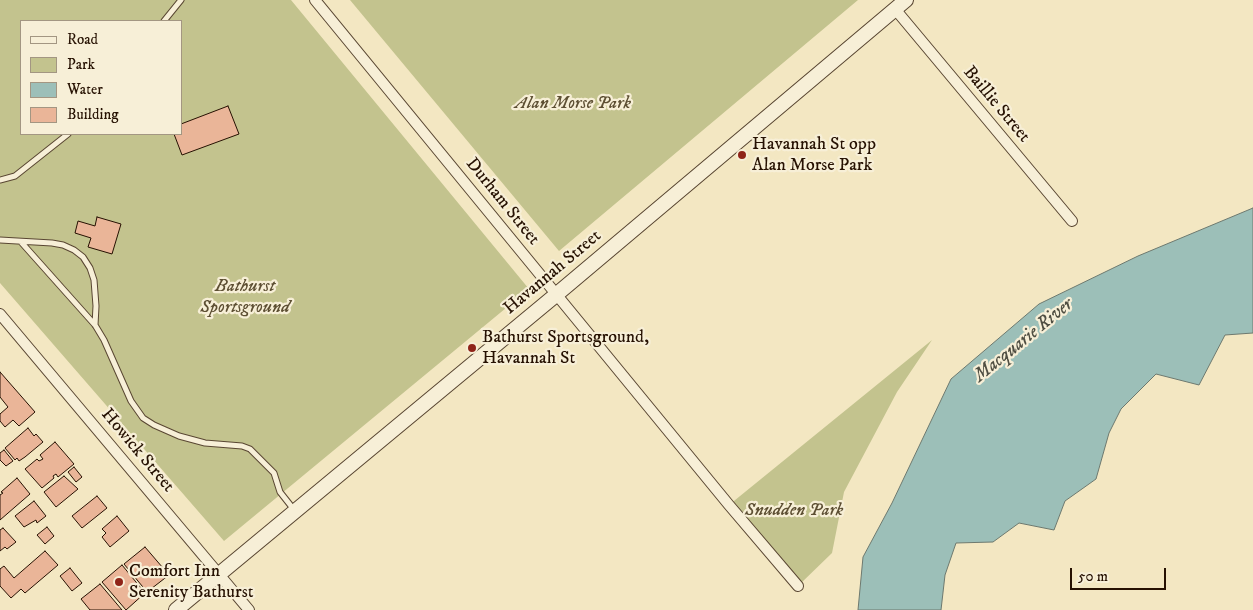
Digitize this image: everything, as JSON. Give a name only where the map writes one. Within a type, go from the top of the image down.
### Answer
[{"type":"street","name":"Durham Street","points":[[315,0],[729,506],[798,586]]},
{"type":"street","name":"Havannah Street","points":[[176,610],[557,294],[906,0]]},
{"type":"street","name":"Baillie Street","points":[[895,9],[1072,221]]},
{"type":"street","name":"Howick Street","points":[[0,314],[249,610]]},
{"type":"lane","points":[[165,20],[181,0]]},
{"type":"lane","points":[[0,180],[15,176],[67,135]]},
{"type":"lane","points":[[0,240],[63,245],[83,257],[90,268],[94,280],[95,325]]},
{"type":"lane","points":[[21,242],[95,325],[104,340],[135,408],[143,418],[180,436],[206,443],[242,446],[250,449],[274,472],[280,492],[295,510]]},
{"type":"green space","name":"Bathurst Sportsground","points":[[0,0],[291,0],[529,289],[224,541],[0,283]]},
{"type":"green space","name":"Alan Morse Park","points":[[350,0],[858,0],[559,251]]},
{"type":"green space","name":"Snudden Park","points":[[932,340],[897,392],[844,492],[832,553],[798,586],[729,505]]},
{"type":"water","name":"Macquarie River","points":[[1253,208],[1253,333],[1225,335],[1199,385],[1156,374],[1121,409],[1109,433],[1096,479],[1065,501],[1054,530],[1019,523],[993,542],[956,543],[945,575],[941,610],[858,610],[863,557],[892,503],[951,379],[1039,304],[1138,256]]},
{"type":"building","points":[[228,106],[239,134],[182,155],[174,135],[182,135],[182,124]]},
{"type":"building","points":[[97,217],[121,224],[112,254],[88,247],[91,238],[75,233],[78,221],[95,226]]},
{"type":"building","points":[[0,372],[35,412],[19,426],[13,420],[5,427],[0,421],[0,414],[8,407],[0,397]]},
{"type":"building","points":[[28,428],[34,436],[36,434],[43,442],[19,461],[17,458],[15,460],[5,448]]},
{"type":"building","points":[[55,442],[74,464],[58,477],[56,474],[53,476],[54,478],[42,488],[25,469],[37,459],[39,461],[43,459],[40,455]]},
{"type":"building","points":[[4,450],[13,461],[6,466],[0,460],[0,453]]},
{"type":"building","points":[[74,467],[82,477],[76,482],[68,472]]},
{"type":"building","points":[[64,476],[78,489],[56,507],[44,492]]},
{"type":"building","points":[[17,478],[30,494],[0,520],[0,495],[3,493],[1,492]]},
{"type":"building","points":[[97,496],[107,508],[82,528],[72,516]]},
{"type":"building","points":[[34,501],[46,516],[37,523],[36,520],[24,527],[15,516]]},
{"type":"building","points":[[117,516],[129,531],[110,547],[102,537],[106,533],[102,529]]},
{"type":"building","points":[[47,527],[54,536],[45,544],[37,535]]},
{"type":"building","points":[[3,528],[16,542],[7,549],[5,547],[0,551],[0,530]]},
{"type":"building","points":[[145,547],[169,575],[147,592],[124,564]]},
{"type":"building","points":[[45,551],[58,565],[25,593],[21,589],[11,598],[0,586],[0,569],[4,566],[14,578]]},
{"type":"building","points":[[122,565],[145,593],[126,610],[102,582]]},
{"type":"building","points":[[70,568],[82,583],[72,591],[60,576]]},
{"type":"building","points":[[100,584],[122,610],[90,610],[81,599]]},
{"type":"place","name":"Havannah St opp Alan Morse Park","points":[[742,155]]},
{"type":"place","name":"Bathurst Sportsground, Havannah St","points":[[472,348]]},
{"type":"place","name":"Comfort Inn Serenity Bathurst","points":[[119,582]]}]
